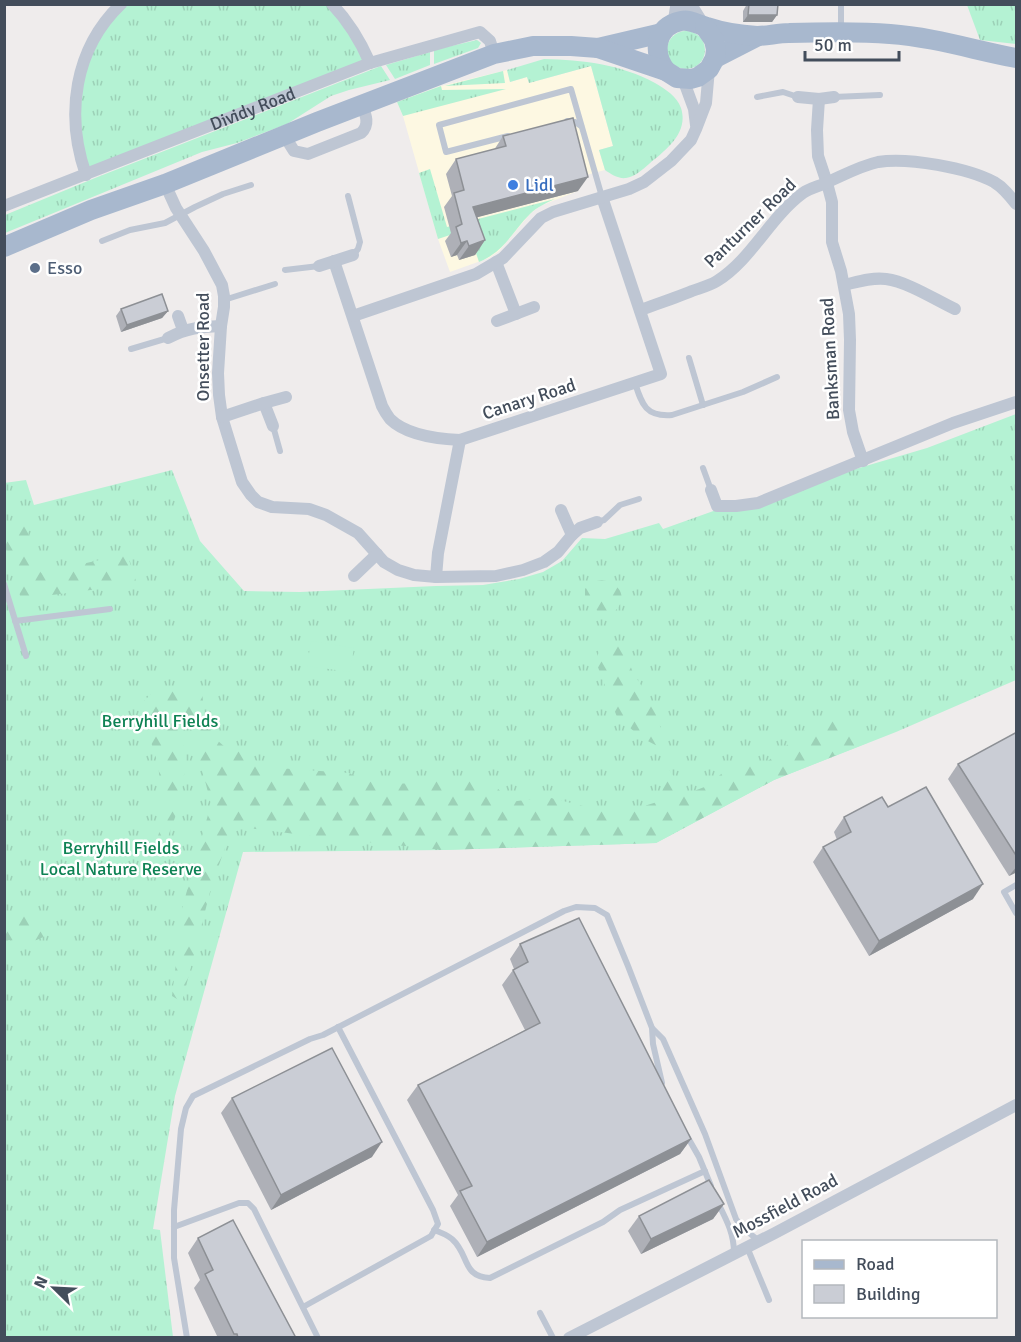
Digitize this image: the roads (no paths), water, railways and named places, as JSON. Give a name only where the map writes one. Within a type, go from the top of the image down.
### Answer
[{"type":"main road","name":"Dividy Road","points":[[598,48],[672,20],[688,20],[704,26],[758,36],[841,32],[920,37],[1017,58]]},
{"type":"main road","points":[[672,20],[658,40],[657,49],[661,65],[674,75]]},
{"type":"main road","points":[[704,26],[714,40],[716,49],[712,63]]},
{"type":"main road","name":"Dividy Road","points":[[4,247],[91,210],[165,184],[284,135],[494,54],[533,46],[598,48],[674,75],[698,77],[712,63],[758,36]]},
{"type":"street","points":[[86,175],[76,132],[76,100],[79,79],[93,41],[102,26],[121,4]]},
{"type":"street","points":[[332,4],[354,31],[370,63]]},
{"type":"street","points":[[689,4],[704,26]]},
{"type":"street","name":"Dividy Road","points":[[4,206],[370,63],[480,32],[490,41],[494,54]]},
{"type":"street","points":[[353,316],[476,274],[503,258],[541,218],[644,182],[683,150],[691,140],[706,103],[712,63]]},
{"type":"street","points":[[674,75],[694,109],[696,129]]},
{"type":"street","points":[[798,97],[834,98]]},
{"type":"street","name":"Banksman Road","points":[[819,99],[818,156],[832,202],[832,242],[849,314],[849,410],[853,432],[863,461]]},
{"type":"street","name":"Panturner Road","points":[[640,310],[703,288],[718,280],[752,249],[772,224],[804,192],[849,171],[877,163],[894,161],[926,164],[973,173],[994,182],[1005,190],[1017,204]]},
{"type":"street","name":"Onsetter Road","points":[[165,184],[222,285],[224,300],[218,373],[222,417],[242,482],[258,502],[272,507],[309,509],[326,515],[358,533],[384,562],[398,570],[414,575],[436,577],[496,576],[523,570],[544,562],[558,552],[580,528],[597,522]]},
{"type":"street","name":"Canary Road","points":[[334,261],[382,406],[391,420],[405,428],[431,437],[460,440],[661,374],[602,197]]},
{"type":"street","points":[[319,266],[353,255]]},
{"type":"street","points":[[496,262],[516,314]]},
{"type":"street","points":[[844,285],[865,280],[884,279],[901,283],[955,309]]},
{"type":"street","points":[[497,321],[534,307]]},
{"type":"street","points":[[178,316],[183,330]]},
{"type":"street","points":[[168,338],[183,330],[221,326]]},
{"type":"street","points":[[222,417],[286,397]]},
{"type":"street","points":[[704,508],[758,503],[953,423],[1017,402]]},
{"type":"street","points":[[264,403],[273,426]]},
{"type":"street","points":[[436,577],[438,553],[460,440]]},
{"type":"street","points":[[711,489],[717,506]]},
{"type":"street","points":[[561,510],[572,536]]},
{"type":"street","points":[[354,576],[376,554]]},
{"type":"street","name":"Mossfield Road","points":[[569,1338],[1017,1105]]},
{"type":"lane","points":[[841,4],[841,32]]},
{"type":"lane","points":[[513,135],[446,152],[438,125],[571,89],[602,197]]},
{"type":"lane","points":[[757,97],[783,92],[798,97]]},
{"type":"lane","points":[[834,98],[880,95]]},
{"type":"lane","points":[[558,124],[570,121],[582,126]]},
{"type":"lane","points":[[102,241],[130,230],[165,223],[223,194],[252,185]]},
{"type":"lane","points":[[348,196],[360,242],[353,255]]},
{"type":"lane","points":[[285,270],[319,266]]},
{"type":"lane","points":[[224,300],[275,284]]},
{"type":"lane","points":[[131,349],[168,338]]},
{"type":"lane","points":[[690,358],[703,405]]},
{"type":"lane","points":[[635,383],[645,408],[653,413],[672,415],[743,392],[777,377]]},
{"type":"lane","points":[[273,426],[280,451]]},
{"type":"lane","points":[[703,468],[711,489]]},
{"type":"lane","points":[[597,522],[604,520],[620,505],[639,499]]},
{"type":"lane","points":[[4,584],[26,656]]},
{"type":"lane","points":[[15,621],[110,609]]},
{"type":"lane","points":[[1017,885],[1004,892],[1017,913]]},
{"type":"lane","points":[[187,1338],[174,1258],[174,1210],[181,1129],[186,1108],[193,1096],[310,1039],[338,1028],[564,911],[576,907],[595,908],[607,915],[652,1028],[656,1063],[665,1093]]},
{"type":"lane","points":[[303,1307],[431,1236],[438,1224],[433,1210],[338,1028]]},
{"type":"lane","points":[[652,1028],[663,1039],[705,1134],[736,1219],[759,1241]]},
{"type":"lane","points":[[682,1126],[699,1157],[728,1222],[734,1239],[734,1254]]},
{"type":"lane","points":[[434,1230],[453,1240],[472,1273],[479,1277],[490,1278],[603,1222],[620,1210],[705,1171]]},
{"type":"lane","points":[[174,1227],[239,1203],[248,1203],[254,1209],[318,1338]]},
{"type":"lane","points":[[747,1247],[769,1300]]},
{"type":"lane","points":[[540,1313],[553,1338]]},
{"type":"place","name":"Lidl","points":[[513,185]]},
{"type":"place","name":"Esso","points":[[35,268]]},
{"type":"park label","name":"Berryhill Fields","points":[[160,721]]},
{"type":"park label","name":"Berryhill Fields Local Nature Reserve","points":[[121,858]]}]
